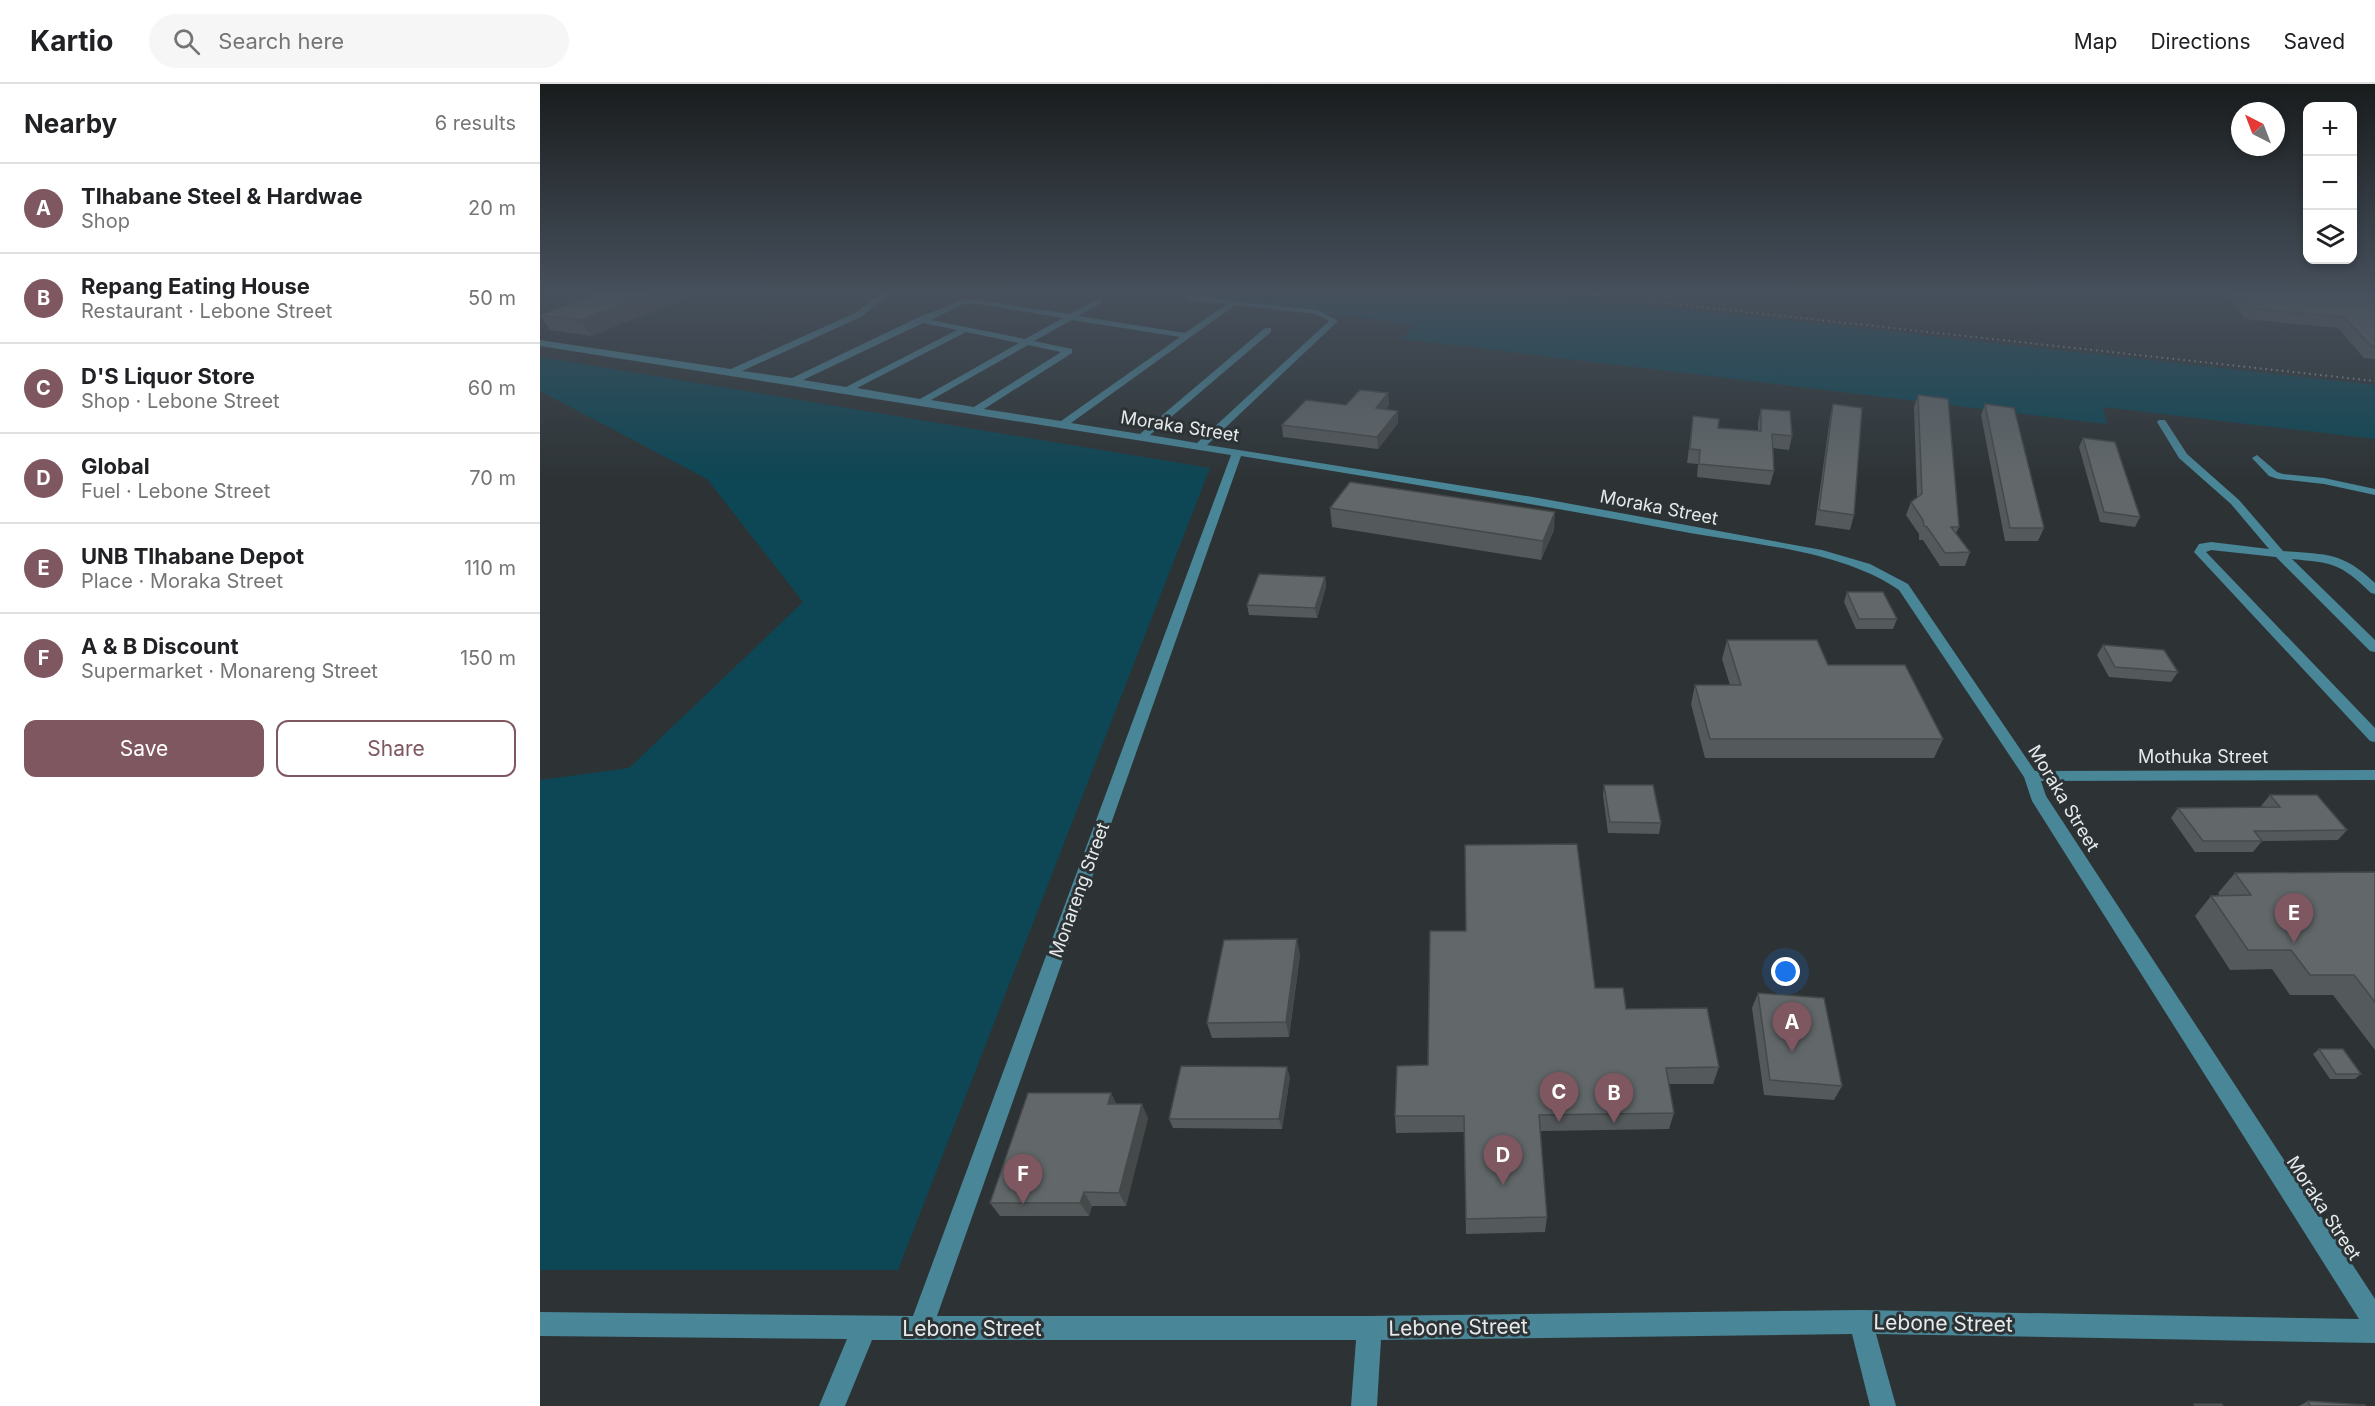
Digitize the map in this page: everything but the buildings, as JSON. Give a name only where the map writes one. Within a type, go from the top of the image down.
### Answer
[{"type":"street","name":"Moraka Street","points":[[624,356],[1533,500],[1822,554],[1858,563],[1886,574],[1904,587],[2031,776],[2038,796],[2375,1321]]},
{"type":"street","points":[[732,372],[769,356]]},
{"type":"street","points":[[793,381],[846,356]]},
{"type":"street","points":[[847,390],[913,356]]},
{"type":"street","points":[[921,402],[1001,356]]},
{"type":"street","points":[[973,411],[1061,356]]},
{"type":"street","points":[[1060,426],[1158,356]]},
{"type":"street","points":[[1141,438],[1238,356]]},
{"type":"street","points":[[1199,447],[1297,356]]},
{"type":"street","points":[[2162,422],[2183,456],[2235,502],[2279,553],[2375,648]]},
{"type":"street","name":"Monareng Street","points":[[921,1328],[1237,453]]},
{"type":"street","points":[[2258,458],[2273,474],[2282,477],[2324,481],[2375,492]]},
{"type":"street","points":[[2375,590],[2341,562],[2211,546],[2203,547],[2200,552],[2375,737]]},
{"type":"street","name":"Mothuka Street","points":[[2031,776],[2375,775]]},
{"type":"street","points":[[1861,1322],[1883,1406]]},
{"type":"street","name":"Lebone Street","points":[[540,1324],[921,1328],[1369,1328],[1861,1322],[2375,1331]]},
{"type":"street","points":[[832,1406],[865,1327]]},
{"type":"street","points":[[1364,1406],[1369,1328]]},
{"type":"shaded area","points":[[1540,356],[2109,356],[2375,385],[2375,439],[2103,407],[2107,424]]},
{"type":"shaded area","points":[[540,357],[1210,468],[898,1270],[540,1270],[540,780],[629,768],[803,602],[707,479],[540,391]]},
{"type":"railway","points":[[2144,356],[2375,381]]},
{"type":"place","name":"UNB Tlhabane Depot","points":[[2294,943]]},
{"type":"place","name":"Tlhabane Steel & Hardwae","points":[[1792,1052]]},
{"type":"place","name":"D'S Liquor Store","points":[[1559,1122]]},
{"type":"place","name":"Repang Eating House","points":[[1614,1123]]},
{"type":"place","name":"Global","points":[[1503,1185]]},
{"type":"place","name":"A & B Discount","points":[[1023,1204]]}]
